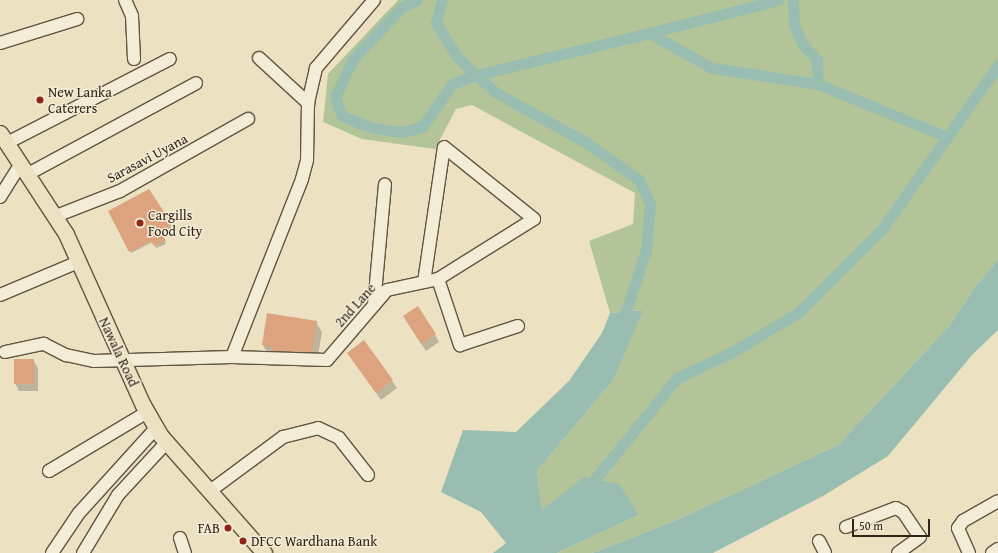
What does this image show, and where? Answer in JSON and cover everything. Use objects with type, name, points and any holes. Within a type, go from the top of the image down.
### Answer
[{"type":"main road","name":"Nawala Road","points":[[3,138],[56,216],[147,412],[156,428],[166,443],[264,553]]},
{"type":"street","points":[[125,0],[132,16],[134,59]]},
{"type":"street","points":[[232,357],[302,179],[307,160],[308,104],[316,68],[374,0]]},
{"type":"street","points":[[0,43],[77,19]]},
{"type":"street","points":[[259,58],[308,104]]},
{"type":"street","points":[[3,138],[170,59]]},
{"type":"street","points":[[0,197],[24,169],[196,83]]},
{"type":"street","name":"Sarasavi Uyana","points":[[56,216],[120,191],[248,119]]},
{"type":"street","name":"2nd Lane","points":[[5,352],[44,344],[66,355],[94,361],[122,358],[232,357],[327,360],[387,290],[438,279],[534,219],[444,147],[424,282]]},
{"type":"street","points":[[374,305],[385,185]]},
{"type":"street","points":[[0,296],[78,262]]},
{"type":"street","points":[[438,279],[460,345],[518,326]]},
{"type":"street","points":[[49,471],[147,412]]},
{"type":"street","points":[[52,553],[79,512],[156,428]]},
{"type":"street","points":[[210,492],[284,437],[318,428],[339,438],[368,475]]},
{"type":"street","points":[[83,553],[118,495],[166,443]]},
{"type":"street","points":[[969,553],[958,528],[963,521],[998,501]]},
{"type":"street","points":[[846,528],[896,508],[903,512],[920,537],[898,553]]},
{"type":"street","points":[[180,538],[186,553]]},
{"type":"street","points":[[819,541],[825,553]]},
{"type":"street","points":[[992,553],[998,549]]},
{"type":"green space","points":[[398,0],[998,0],[998,259],[976,286],[950,325],[838,445],[679,519],[592,553],[557,553],[639,515],[542,511],[537,471],[614,379],[642,310],[610,313],[589,241],[633,224],[635,193],[472,105],[456,109],[435,149],[362,139],[323,122],[328,74]]},
{"type":"water","points":[[998,259],[998,330],[972,355],[888,456],[823,496],[713,553],[592,553],[679,519],[838,445],[950,325],[976,286]]},
{"type":"water","points":[[643,310],[614,379],[537,471],[542,510],[584,477],[619,484],[639,515],[557,553],[493,553],[506,543],[481,512],[441,492],[463,430],[516,432],[569,381],[602,333],[610,313]]},
{"type":"building","points":[[149,189],[172,224],[161,232],[166,241],[154,246],[151,241],[129,252],[108,211]]},
{"type":"building","points":[[418,306],[436,334],[421,344],[403,316]]},
{"type":"building","points":[[267,313],[317,321],[312,352],[272,351],[273,347],[262,345]]},
{"type":"building","points":[[364,340],[393,380],[376,393],[347,353]]},
{"type":"building","points":[[14,359],[34,359],[34,384],[14,384]]},
{"type":"waterway","points":[[417,0],[402,7],[353,59],[335,97],[342,116],[373,128],[402,132],[422,127],[452,84],[476,75],[649,33],[712,68],[818,84],[947,137]]},
{"type":"waterway","points":[[442,0],[436,23],[457,57],[495,92],[587,143],[639,180],[650,204],[646,250],[621,326]]},
{"type":"waterway","points":[[649,33],[778,0]]},
{"type":"waterway","points":[[793,0],[794,25],[803,45],[817,60],[818,84]]},
{"type":"waterway","points":[[586,490],[677,378],[732,352],[799,312],[882,229],[998,65]]},
{"type":"place","name":"New Lanka Caterers","points":[[40,100]]},
{"type":"place","name":"Cargills Food City","points":[[140,223]]},
{"type":"place","name":"FAB","points":[[228,528]]},
{"type":"place","name":"DFCC Wardhana Bank","points":[[243,541]]}]
